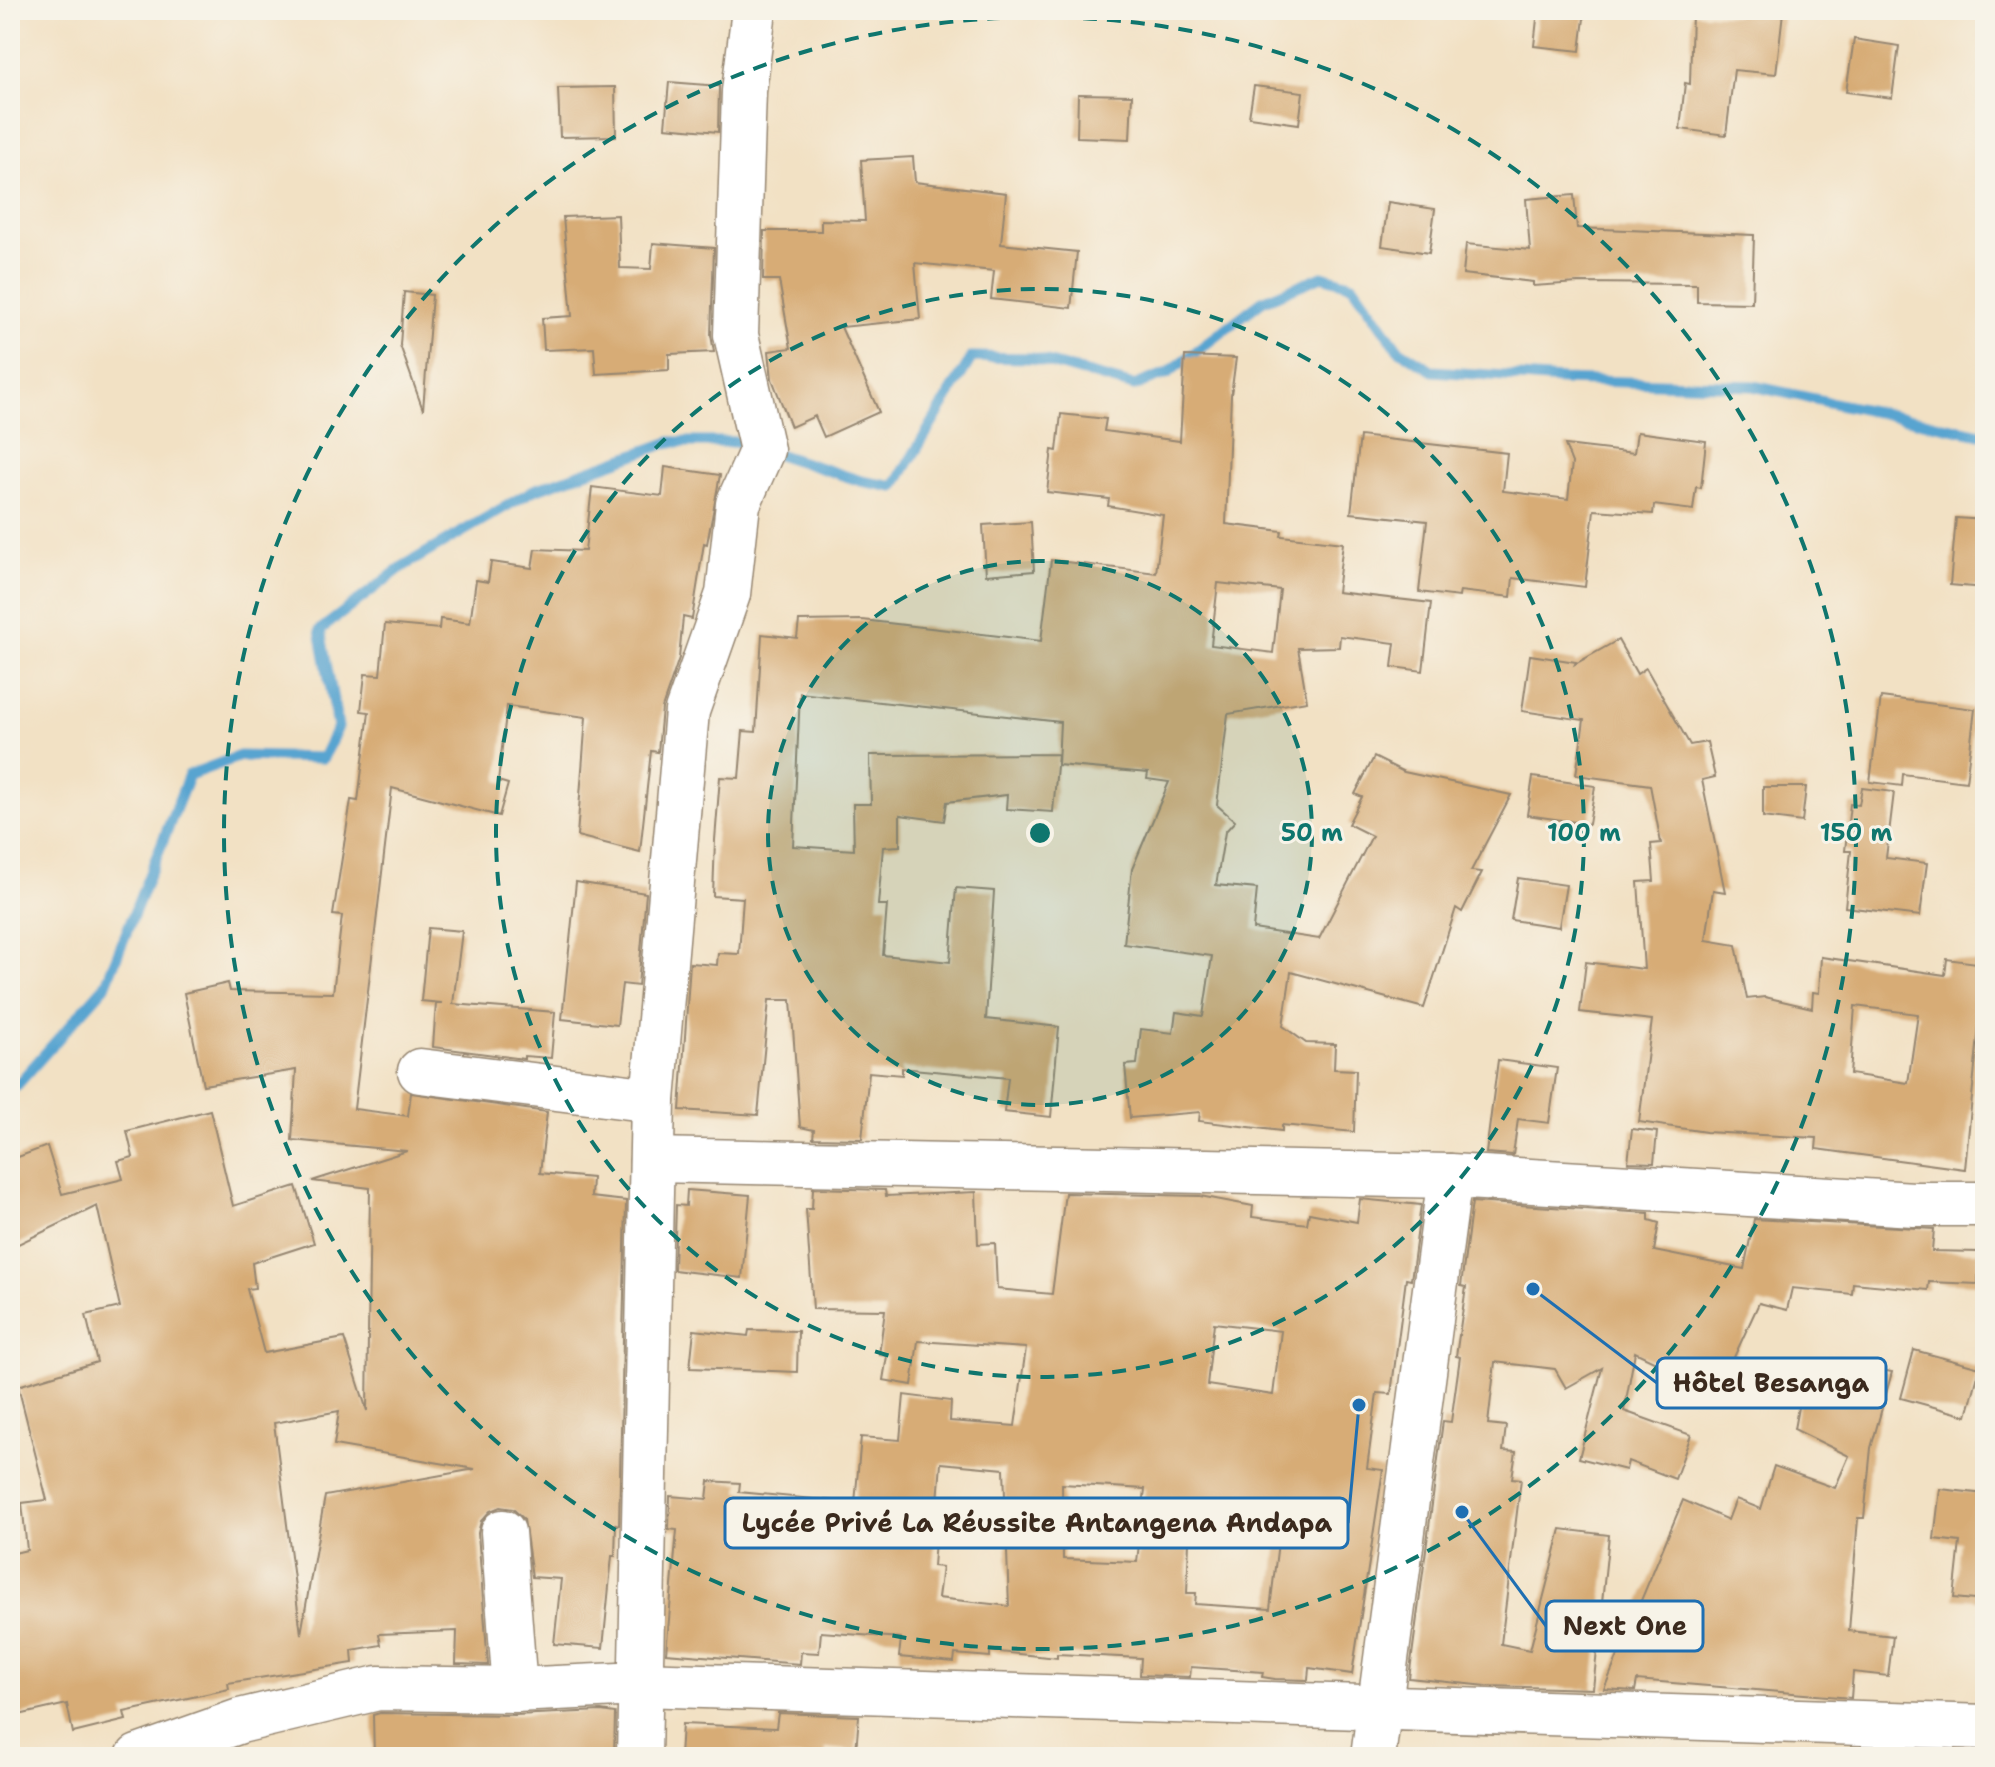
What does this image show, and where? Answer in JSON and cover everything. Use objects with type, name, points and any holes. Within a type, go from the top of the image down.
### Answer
[{"type":"street","points":[[639,1757],[653,1100],[687,711],[728,594],[738,504],[762,450],[736,335],[744,91],[754,10]]},
{"type":"street","points":[[420,1071],[653,1100]]},
{"type":"street","points":[[652,1160],[1450,1176],[1914,1204],[1985,1204]]},
{"type":"street","points":[[1373,1757],[1450,1176]]},
{"type":"street","points":[[503,1532],[515,1690]]},
{"type":"street","points":[[138,1757],[240,1721],[378,1688],[515,1690],[640,1684],[1381,1705],[1985,1727]]},
{"type":"building","points":[[1538,10],[1585,10],[1580,51],[1534,46]]},
{"type":"building","points":[[1738,10],[1783,12],[1776,74],[1734,70],[1726,135],[1680,129],[1685,83],[1690,84],[1692,13],[1737,16]]},
{"type":"building","points":[[1854,39],[1899,46],[1892,98],[1846,92]]},
{"type":"building","points":[[669,82],[719,86],[718,132],[665,127]]},
{"type":"building","points":[[1254,86],[1303,92],[1299,124],[1249,117]]},
{"type":"building","points":[[615,87],[616,136],[560,137],[558,88]]},
{"type":"building","points":[[1078,94],[1132,95],[1130,139],[1077,137]]},
{"type":"building","points":[[913,157],[915,182],[1006,193],[1001,244],[1077,252],[1071,308],[991,299],[994,271],[915,263],[920,319],[841,327],[879,412],[824,437],[815,416],[791,427],[772,379],[769,351],[791,348],[779,280],[763,280],[764,231],[821,231],[821,220],[865,221],[861,160]]},
{"type":"building","points":[[1574,195],[1577,228],[1754,235],[1752,303],[1697,302],[1697,284],[1578,283],[1533,286],[1533,282],[1463,274],[1466,244],[1530,250],[1526,199]]},
{"type":"building","points":[[1388,202],[1435,209],[1429,253],[1382,246]]},
{"type":"building","points":[[618,215],[620,268],[651,269],[653,243],[714,248],[711,335],[714,352],[669,354],[669,370],[596,374],[594,348],[544,350],[542,318],[572,316],[563,217]]},
{"type":"building","points":[[404,292],[432,295],[423,410],[400,345]]},
{"type":"building","points":[[1185,356],[1236,358],[1231,395],[1226,524],[1282,531],[1281,536],[1343,543],[1337,592],[1431,603],[1423,671],[1392,667],[1395,643],[1340,636],[1339,647],[1298,648],[1307,701],[1228,714],[1217,805],[1235,821],[1225,832],[1216,885],[1257,889],[1253,929],[1319,939],[1372,836],[1348,824],[1362,797],[1355,794],[1374,757],[1404,772],[1511,795],[1471,871],[1482,872],[1462,912],[1456,908],[1424,1008],[1291,972],[1283,1026],[1306,1043],[1335,1044],[1334,1069],[1356,1070],[1354,1132],[1282,1125],[1282,1131],[1199,1121],[1200,1112],[1130,1118],[1125,1065],[1137,1064],[1141,1029],[1173,1033],[1176,1012],[1203,1016],[1212,956],[1124,944],[1132,869],[1169,782],[1147,779],[1148,773],[1058,765],[1060,722],[800,693],[793,846],[854,850],[853,804],[871,804],[870,755],[1058,754],[1053,812],[1006,809],[1007,795],[947,802],[944,821],[900,815],[900,846],[883,847],[878,905],[887,905],[883,955],[950,962],[956,888],[994,891],[986,1019],[1059,1027],[1051,1117],[1004,1112],[1008,1078],[902,1068],[902,1075],[869,1072],[862,1139],[813,1138],[814,1130],[800,1127],[791,1000],[769,1000],[758,1115],[680,1110],[690,963],[717,965],[718,953],[739,954],[743,898],[713,896],[715,840],[720,777],[739,778],[743,731],[756,732],[762,634],[797,638],[799,621],[862,620],[1041,641],[1051,560],[1156,573],[1163,515],[1108,506],[1109,499],[1047,492],[1052,450],[1057,451],[1061,414],[1106,419],[1104,431],[1180,441]],"holes":[[[1218,583],[1280,590],[1273,653],[1211,645]]]},
{"type":"building","points":[[1637,432],[1706,441],[1701,488],[1696,487],[1693,510],[1654,505],[1653,514],[1594,510],[1585,587],[1513,578],[1511,597],[1460,591],[1459,597],[1419,592],[1427,521],[1351,513],[1360,436],[1507,453],[1503,491],[1568,499],[1572,463],[1565,445],[1634,453]]},
{"type":"building","points":[[665,467],[720,475],[707,544],[704,543],[692,619],[683,617],[679,658],[662,708],[658,752],[651,751],[640,852],[577,836],[586,717],[507,706],[498,781],[508,784],[499,816],[392,788],[354,1109],[408,1116],[411,1093],[547,1112],[540,1173],[592,1178],[591,1197],[626,1201],[619,1525],[616,1524],[603,1648],[554,1644],[561,1579],[532,1577],[524,1519],[513,1509],[500,1507],[490,1511],[481,1521],[478,1533],[488,1665],[456,1664],[457,1631],[379,1634],[381,1645],[352,1650],[353,1663],[228,1683],[229,1689],[124,1712],[126,1720],[73,1733],[67,1704],[10,1717],[10,1554],[27,1550],[22,1503],[47,1500],[18,1386],[97,1362],[86,1315],[120,1307],[97,1206],[10,1248],[10,1160],[47,1146],[62,1194],[123,1179],[118,1161],[133,1157],[127,1131],[210,1110],[233,1206],[296,1186],[314,1243],[252,1263],[255,1288],[247,1289],[264,1353],[344,1338],[367,1411],[370,1188],[312,1181],[407,1151],[292,1140],[296,1070],[203,1085],[184,993],[228,983],[230,991],[333,993],[342,916],[333,915],[351,800],[358,801],[369,712],[361,711],[365,674],[380,675],[385,624],[439,629],[440,619],[470,623],[476,580],[488,582],[491,562],[532,568],[535,549],[585,551],[592,487],[662,496]],"holes":[[[339,1411],[334,1445],[475,1469],[325,1496],[301,1634],[274,1423]]]},
{"type":"building","points":[[1956,518],[1985,520],[1985,588],[1950,585]]},
{"type":"building","points":[[1031,522],[1034,571],[986,575],[983,525]]},
{"type":"building","points":[[1618,640],[1637,674],[1646,668],[1690,745],[1707,742],[1715,777],[1702,780],[1725,892],[1713,890],[1706,940],[1736,945],[1747,999],[1765,997],[1812,1008],[1813,992],[1819,993],[1821,957],[1945,975],[1947,959],[1985,964],[1965,1169],[1816,1149],[1817,1138],[1706,1132],[1639,1122],[1652,1020],[1580,1012],[1586,962],[1644,969],[1638,882],[1654,881],[1651,844],[1661,843],[1650,785],[1576,775],[1584,720],[1522,711],[1530,655],[1575,664]],"holes":[[[1855,1006],[1918,1014],[1908,1083],[1850,1074]]]},
{"type":"building","points":[[1881,697],[1975,709],[1966,782],[1903,774],[1902,786],[1870,782]]},
{"type":"building","points":[[1533,777],[1595,786],[1589,824],[1527,815]]},
{"type":"building","points":[[1763,787],[1806,787],[1802,822],[1763,817]]},
{"type":"building","points":[[1862,788],[1894,792],[1886,858],[1927,863],[1920,916],[1845,907],[1851,851],[1845,851],[1850,804],[1859,805]]},
{"type":"building","points":[[1518,878],[1566,885],[1559,927],[1511,920]]},
{"type":"building","points":[[576,882],[646,893],[638,986],[622,984],[617,1025],[562,1019]]},
{"type":"building","points":[[428,928],[462,931],[453,1004],[555,1012],[551,1058],[524,1056],[524,1059],[433,1047],[436,1003],[442,1003],[421,1001]]},
{"type":"building","points":[[1498,1060],[1557,1068],[1549,1123],[1518,1119],[1513,1155],[1486,1153]]},
{"type":"building","points":[[1632,1129],[1657,1132],[1654,1163],[1628,1162]]},
{"type":"building","points":[[813,1188],[885,1190],[886,1196],[976,1192],[978,1244],[995,1243],[997,1289],[1052,1294],[1065,1193],[1200,1196],[1253,1206],[1252,1217],[1307,1224],[1309,1213],[1357,1222],[1360,1199],[1421,1205],[1411,1280],[1406,1279],[1391,1394],[1377,1393],[1367,1468],[1383,1470],[1352,1674],[1309,1668],[1308,1680],[1275,1679],[1262,1677],[1263,1672],[1191,1667],[1190,1677],[1140,1675],[1141,1658],[1057,1654],[1057,1658],[990,1651],[990,1657],[955,1654],[954,1662],[899,1657],[901,1638],[821,1632],[819,1653],[801,1652],[800,1664],[666,1653],[677,1530],[669,1529],[670,1496],[707,1499],[709,1481],[740,1483],[739,1492],[855,1503],[861,1437],[900,1440],[904,1395],[951,1401],[950,1421],[1015,1426],[1026,1348],[918,1341],[912,1385],[883,1380],[887,1356],[879,1355],[885,1310],[813,1309],[806,1209],[812,1209]],"holes":[[[1214,1323],[1281,1331],[1273,1395],[1207,1385]],[[941,1463],[1004,1469],[1009,1606],[938,1598],[942,1567],[933,1566]],[[1062,1484],[1145,1489],[1137,1562],[1063,1559]],[[1190,1515],[1268,1523],[1265,1540],[1278,1542],[1270,1609],[1195,1604],[1196,1593],[1187,1593]]]},
{"type":"building","points":[[687,1190],[750,1195],[742,1278],[674,1270],[676,1205],[686,1206]]},
{"type":"building","points":[[1472,1202],[1649,1213],[1649,1220],[1659,1223],[1654,1251],[1744,1269],[1754,1219],[1934,1229],[1932,1251],[1979,1252],[1978,1284],[1929,1282],[1928,1290],[1853,1283],[1852,1294],[1792,1288],[1787,1310],[1759,1303],[1718,1392],[1635,1352],[1624,1411],[1691,1435],[1675,1479],[1628,1461],[1626,1470],[1579,1458],[1602,1368],[1566,1388],[1555,1369],[1495,1362],[1488,1424],[1506,1426],[1503,1451],[1516,1452],[1512,1478],[1521,1479],[1501,1644],[1530,1650],[1561,1529],[1609,1535],[1593,1689],[1487,1686],[1409,1678],[1443,1421],[1451,1422],[1460,1357],[1456,1356],[1466,1287],[1461,1286]]},
{"type":"building","points":[[694,1330],[748,1336],[749,1330],[798,1331],[797,1372],[690,1368]]},
{"type":"building","points":[[1914,1350],[1980,1368],[1967,1416],[1901,1398]]},
{"type":"building","points":[[1806,1364],[1852,1373],[1853,1365],[1892,1372],[1871,1448],[1864,1518],[1858,1518],[1849,1631],[1893,1636],[1888,1676],[1853,1672],[1851,1698],[1637,1680],[1635,1691],[1604,1689],[1683,1500],[1728,1520],[1736,1499],[1761,1509],[1774,1466],[1835,1488],[1849,1456],[1794,1429]]},
{"type":"building","points":[[1940,1489],[1985,1494],[1985,1601],[1954,1598],[1960,1542],[1934,1539]]},
{"type":"building","points":[[380,1713],[515,1715],[615,1713],[614,1757],[374,1757],[373,1715]]},
{"type":"building","points":[[778,1713],[859,1716],[856,1751],[826,1748],[825,1757],[680,1757],[682,1724],[776,1728]]},
{"type":"waterway","points":[[771,452],[861,481],[894,487],[972,357],[1032,358],[1134,386],[1168,373],[1262,301],[1322,276],[1353,285],[1398,349],[1433,371],[1562,380],[1753,386],[1985,435]]},
{"type":"waterway","points":[[10,1088],[17,1085],[105,986],[189,775],[240,756],[323,758],[338,727],[320,630],[402,567],[534,490],[670,442],[738,442],[751,446]]},
{"type":"place","name":"Hôtel Besanga","points":[[1533,1289]]},
{"type":"place","name":"Lycée Privé La Réussite Antangena Andapa","points":[[1359,1405]]},
{"type":"place","name":"Next One","points":[[1462,1512]]}]
